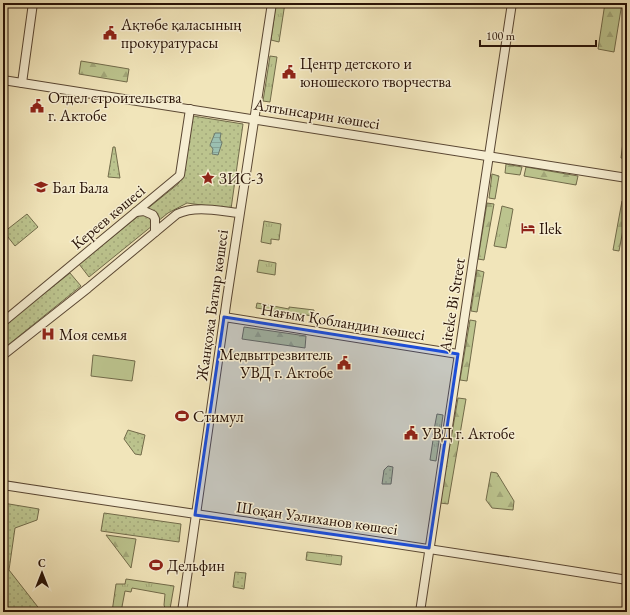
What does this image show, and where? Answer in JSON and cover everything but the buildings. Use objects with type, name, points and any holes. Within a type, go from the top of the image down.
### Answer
[{"type":"street","points":[[22,83],[33,3]]},
{"type":"street","name":"Жанқожа Батыр көшесі","points":[[182,612],[239,213],[272,3]]},
{"type":"street","name":"Aiteke Bi Street","points":[[420,612],[512,3]]},
{"type":"street","name":"Алтынсарин көшесі","points":[[3,80],[255,118],[627,178]]},
{"type":"street","name":"Кереев көшесі","points":[[3,322],[180,175],[190,109]]},
{"type":"street","points":[[3,355],[177,214],[185,210],[202,209],[239,213]]},
{"type":"street","points":[[136,212],[148,212],[153,215],[156,219],[156,232]]},
{"type":"street","name":"Нағым Қобландин көшесі","points":[[224,317],[458,354]]},
{"type":"street","name":"Шоқан Уәлиханов көшесі","points":[[3,485],[195,515],[429,548],[627,580]]},
{"type":"highlighted area","points":[[224,317],[458,354],[429,548],[195,515]]},
{"type":"green space","points":[[276,3],[285,3],[279,42],[271,40]]},
{"type":"green space","points":[[605,3],[622,3],[614,52],[598,49]]},
{"type":"green space","points":[[270,56],[277,57],[270,102],[263,101]]},
{"type":"green space","points":[[81,61],[129,69],[127,82],[79,74]]},
{"type":"green space","points":[[193,116],[243,124],[231,209],[187,203],[168,213],[89,277],[79,264],[178,184],[184,174]]},
{"type":"green space","points":[[627,119],[627,159],[621,158]]},
{"type":"green space","points":[[113,147],[115,147],[120,178],[108,177]]},
{"type":"green space","points":[[506,164],[522,167],[520,175],[505,173]]},
{"type":"green space","points":[[526,167],[578,176],[576,185],[524,176]]},
{"type":"green space","points":[[492,174],[499,176],[495,199],[489,198]]},
{"type":"green space","points":[[622,201],[627,202],[627,208],[619,251],[613,250]]},
{"type":"green space","points":[[487,203],[494,204],[484,260],[478,259]]},
{"type":"green space","points":[[502,206],[513,209],[506,248],[494,246]]},
{"type":"green space","points":[[27,214],[38,227],[15,246],[4,232]]},
{"type":"green space","points":[[264,221],[281,224],[279,240],[271,239],[271,244],[261,242]]},
{"type":"green space","points":[[259,260],[276,263],[275,275],[257,272]]},
{"type":"green space","points":[[477,270],[484,272],[477,312],[471,311]]},
{"type":"green space","points":[[70,273],[81,286],[3,349],[3,326]]},
{"type":"green space","points":[[257,303],[289,309],[289,307],[314,310],[313,316],[256,308]]},
{"type":"green space","points":[[470,320],[476,321],[467,381],[460,380]]},
{"type":"green space","points":[[244,327],[306,336],[305,348],[242,339]]},
{"type":"green space","points":[[93,355],[135,361],[132,381],[91,376]]},
{"type":"green space","points":[[458,398],[466,399],[448,504],[440,503]]},
{"type":"green space","points":[[437,414],[443,415],[440,436],[433,435]]},
{"type":"green space","points":[[128,430],[145,435],[141,455],[135,454],[124,439]]},
{"type":"green space","points":[[433,440],[439,441],[436,461],[430,460]]},
{"type":"green space","points":[[388,466],[393,467],[391,484],[382,484],[384,470]]},
{"type":"green space","points":[[491,472],[497,473],[514,501],[513,510],[492,508],[486,500]]},
{"type":"green space","points":[[3,503],[39,509],[37,520],[15,528],[9,570],[41,611],[45,612],[3,612]]},
{"type":"green space","points":[[104,513],[181,524],[179,542],[101,531]]},
{"type":"green space","points":[[106,535],[136,539],[131,568]]},
{"type":"green space","points":[[307,552],[342,556],[341,565],[306,560]]},
{"type":"green space","points":[[235,572],[246,573],[244,589],[233,587]]},
{"type":"green space","points":[[126,579],[174,586],[170,609],[165,608],[164,605],[165,594],[132,588],[131,592],[125,591],[121,612],[112,612],[116,584],[125,584]]},
{"type":"shaded area","points":[[215,133],[221,133],[220,139],[222,143],[218,155],[212,154],[213,149],[210,145]]},
{"type":"place","name":"Ақтөбе қаласының прокуратурасы","points":[[110,33]]},
{"type":"place","name":"Центр детского и юношеского творчества","points":[[289,72]]},
{"type":"place","name":"Отдел строительства г. Актобе","points":[[37,106]]},
{"type":"place","name":"ЗИС-3","points":[[208,178]]},
{"type":"place","name":"Бал Бала","points":[[41,187]]},
{"type":"place","name":"Ilek","points":[[528,228]]},
{"type":"place","name":"Моя семья","points":[[48,334]]},
{"type":"place","name":"Медвытрезвитель УВД г. Актобе","points":[[344,363]]},
{"type":"place","name":"Стимул","points":[[182,416]]},
{"type":"place","name":"УВД г. Актобе","points":[[411,433]]},
{"type":"place","name":"Дельфин","points":[[156,565]]}]
